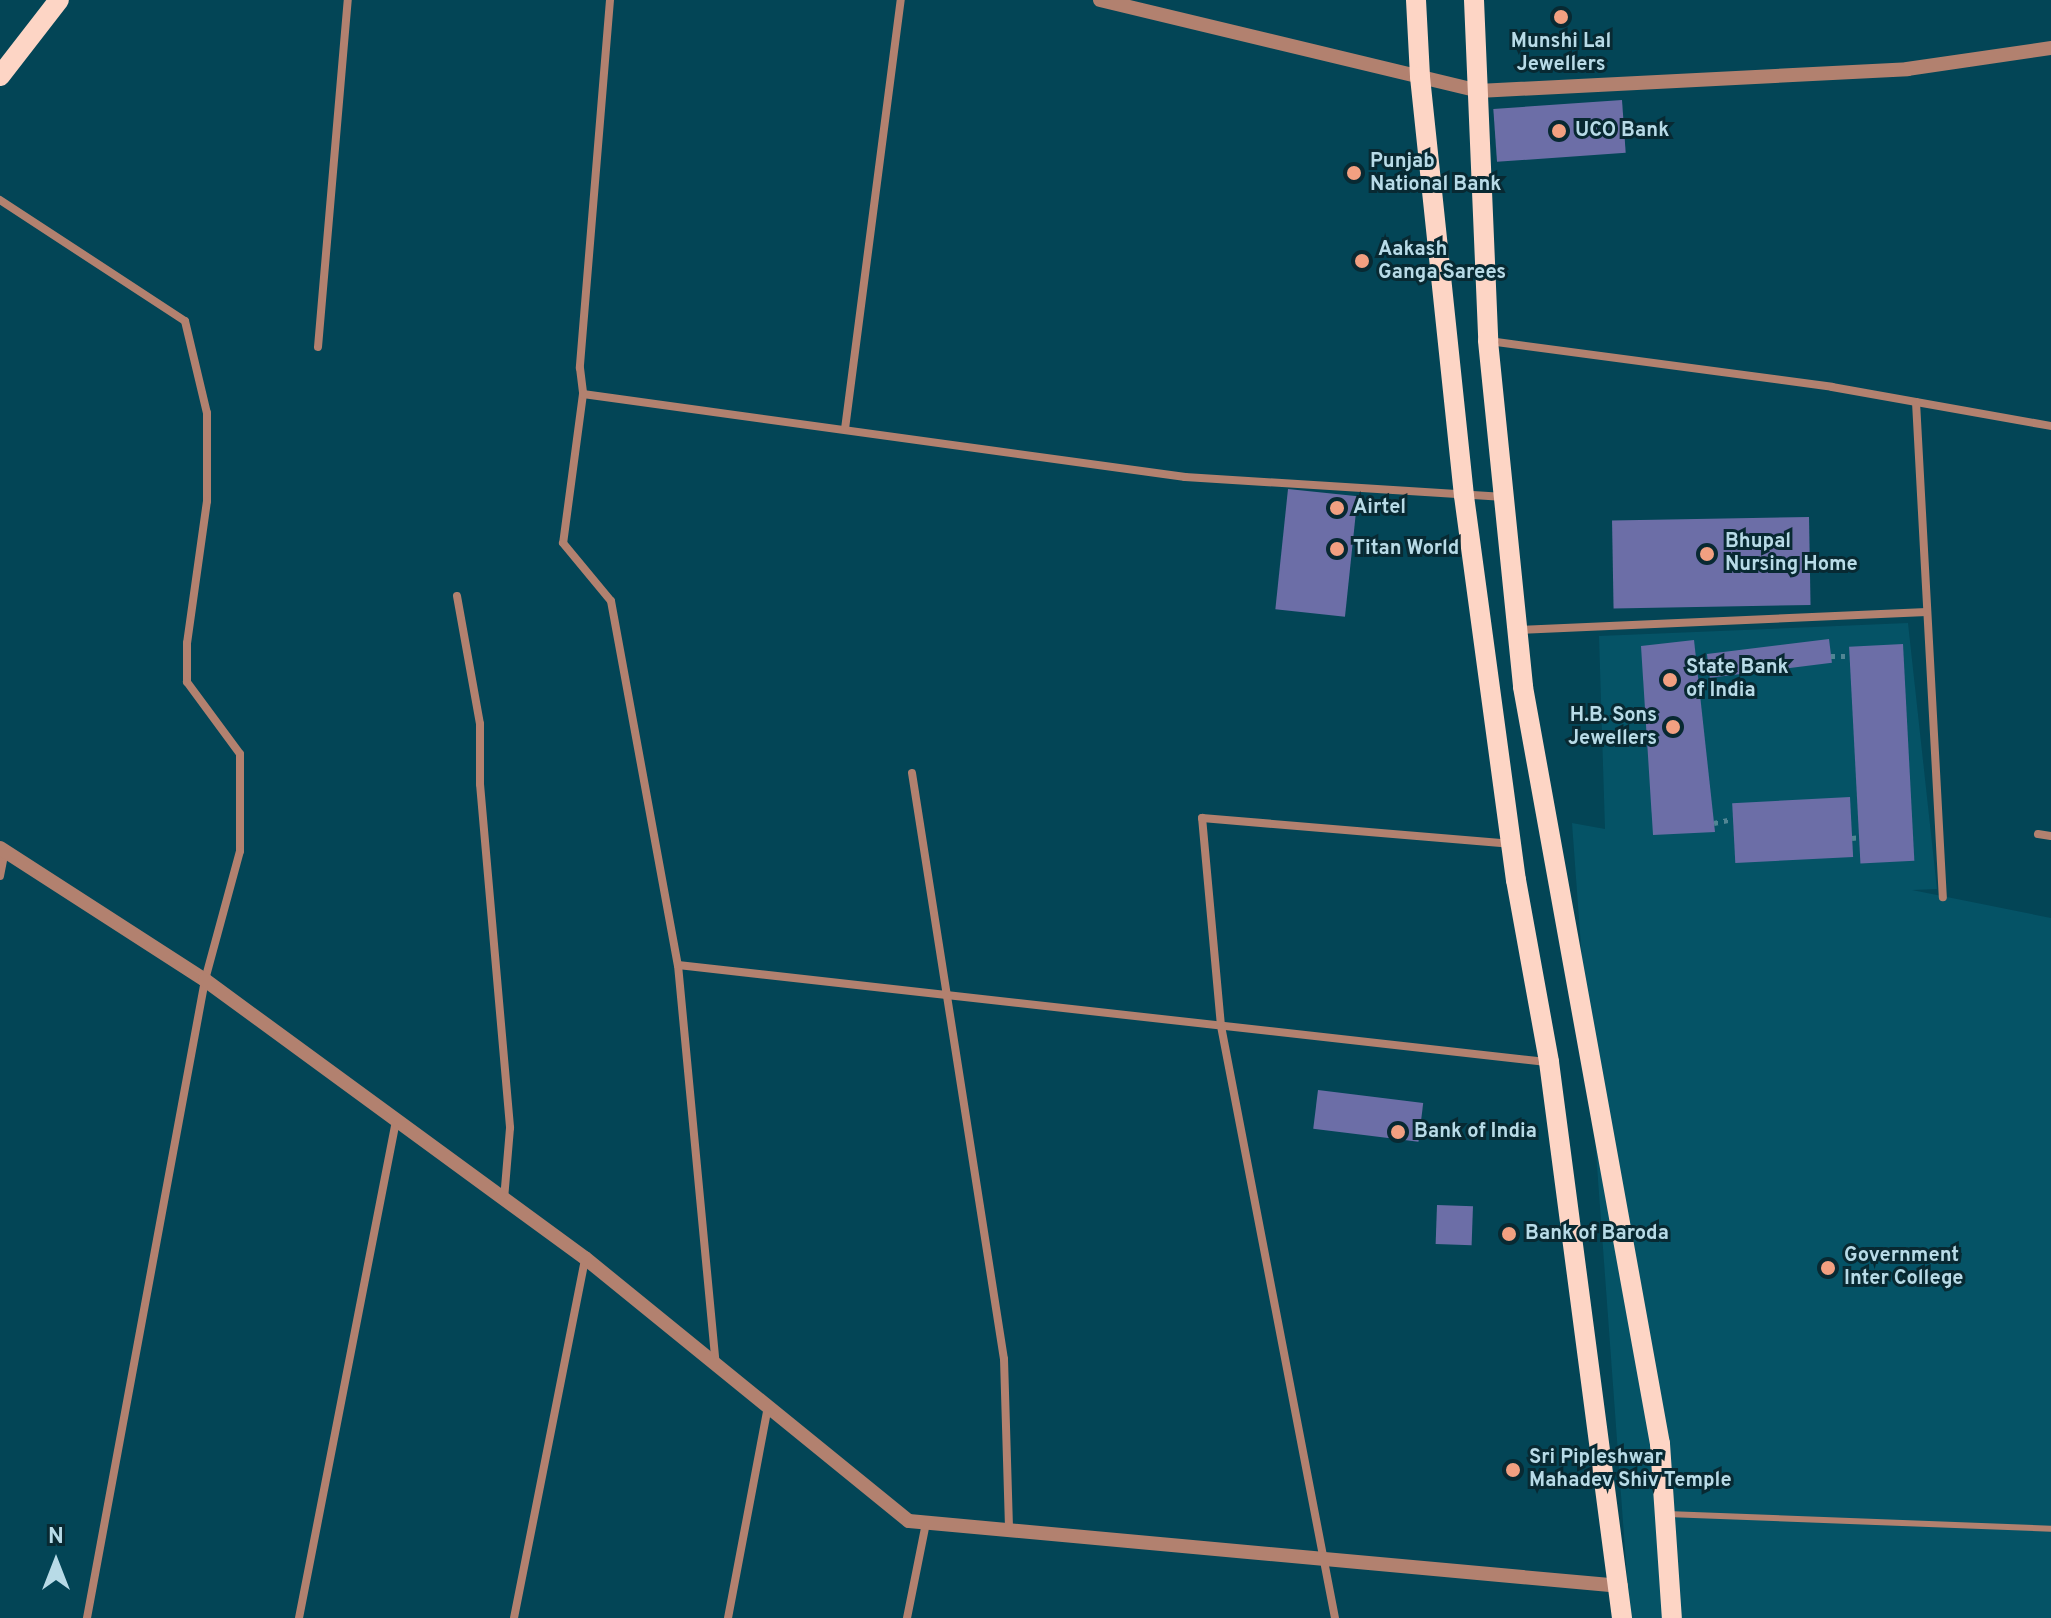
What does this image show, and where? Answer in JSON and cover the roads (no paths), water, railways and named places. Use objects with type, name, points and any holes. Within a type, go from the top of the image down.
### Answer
[{"type":"main road","points":[[0,76],[59,0]]},
{"type":"main road","points":[[1416,0],[1420,77],[1464,496],[1510,844],[1549,1062],[1621,1586],[1622,1618]]},
{"type":"main road","points":[[1474,0],[1488,341],[1517,630],[1587,1063],[1660,1444],[1672,1618]]},
{"type":"street","points":[[318,347],[348,0]]},
{"type":"street","points":[[610,0],[580,368],[583,394],[563,543],[611,601],[678,965],[717,1365]]},
{"type":"street","points":[[845,429],[901,0]]},
{"type":"street","points":[[1100,0],[1478,91],[1907,69],[2051,48]]},
{"type":"street","points":[[0,200],[185,321],[207,413],[207,501],[187,643],[187,682],[240,754],[243,804],[240,851],[205,980],[87,1618]]},
{"type":"street","points":[[1488,341],[1916,402],[2051,426]]},
{"type":"street","points":[[583,394],[1185,477],[1506,497]]},
{"type":"street","points":[[1916,402],[1943,897]]},
{"type":"street","points":[[457,596],[480,724],[480,784],[510,1128],[504,1203]]},
{"type":"street","points":[[1517,630],[1927,612]]},
{"type":"street","points":[[912,773],[1004,1359],[1009,1530]]},
{"type":"street","points":[[1335,1618],[1320,1556],[1221,1026],[1202,818],[1510,844]]},
{"type":"street","points":[[2038,834],[2051,836]]},
{"type":"street","points":[[0,876],[2,849],[205,980],[504,1203],[585,1258],[909,1521],[1320,1556],[1621,1586]]},
{"type":"street","points":[[678,965],[1549,1062]]},
{"type":"street","points":[[299,1618],[396,1121]]},
{"type":"street","points":[[514,1618],[585,1258]]},
{"type":"street","points":[[728,1618],[768,1407]]},
{"type":"street","points":[[907,1618],[926,1523]]},
{"type":"lane","points":[[1666,1514],[2051,1529]]},
{"type":"place","name":"Munshi Lal Jewellers","points":[[1561,17]]},
{"type":"place","name":"UCO Bank","points":[[1559,131]]},
{"type":"place","name":"Punjab National Bank","points":[[1354,173]]},
{"type":"place","name":"Aakash Ganga Sarees","points":[[1362,261]]},
{"type":"place","name":"Airtel","points":[[1337,508]]},
{"type":"place","name":"Titan World","points":[[1337,549]]},
{"type":"place","name":"Bhupal Nursing Home","points":[[1707,554]]},
{"type":"place","name":"State Bank of India","points":[[1670,680]]},
{"type":"place","name":"H.B. Sons Jewellers","points":[[1673,727]]},
{"type":"place","name":"Bank of India","points":[[1398,1132]]},
{"type":"place","name":"Bank of Baroda","points":[[1509,1234]]},
{"type":"place","name":"Government Inter College","points":[[1828,1268]]},
{"type":"place","name":"Sri Pipleshwar Mahadev Shiv Temple","points":[[1513,1470]]}]
